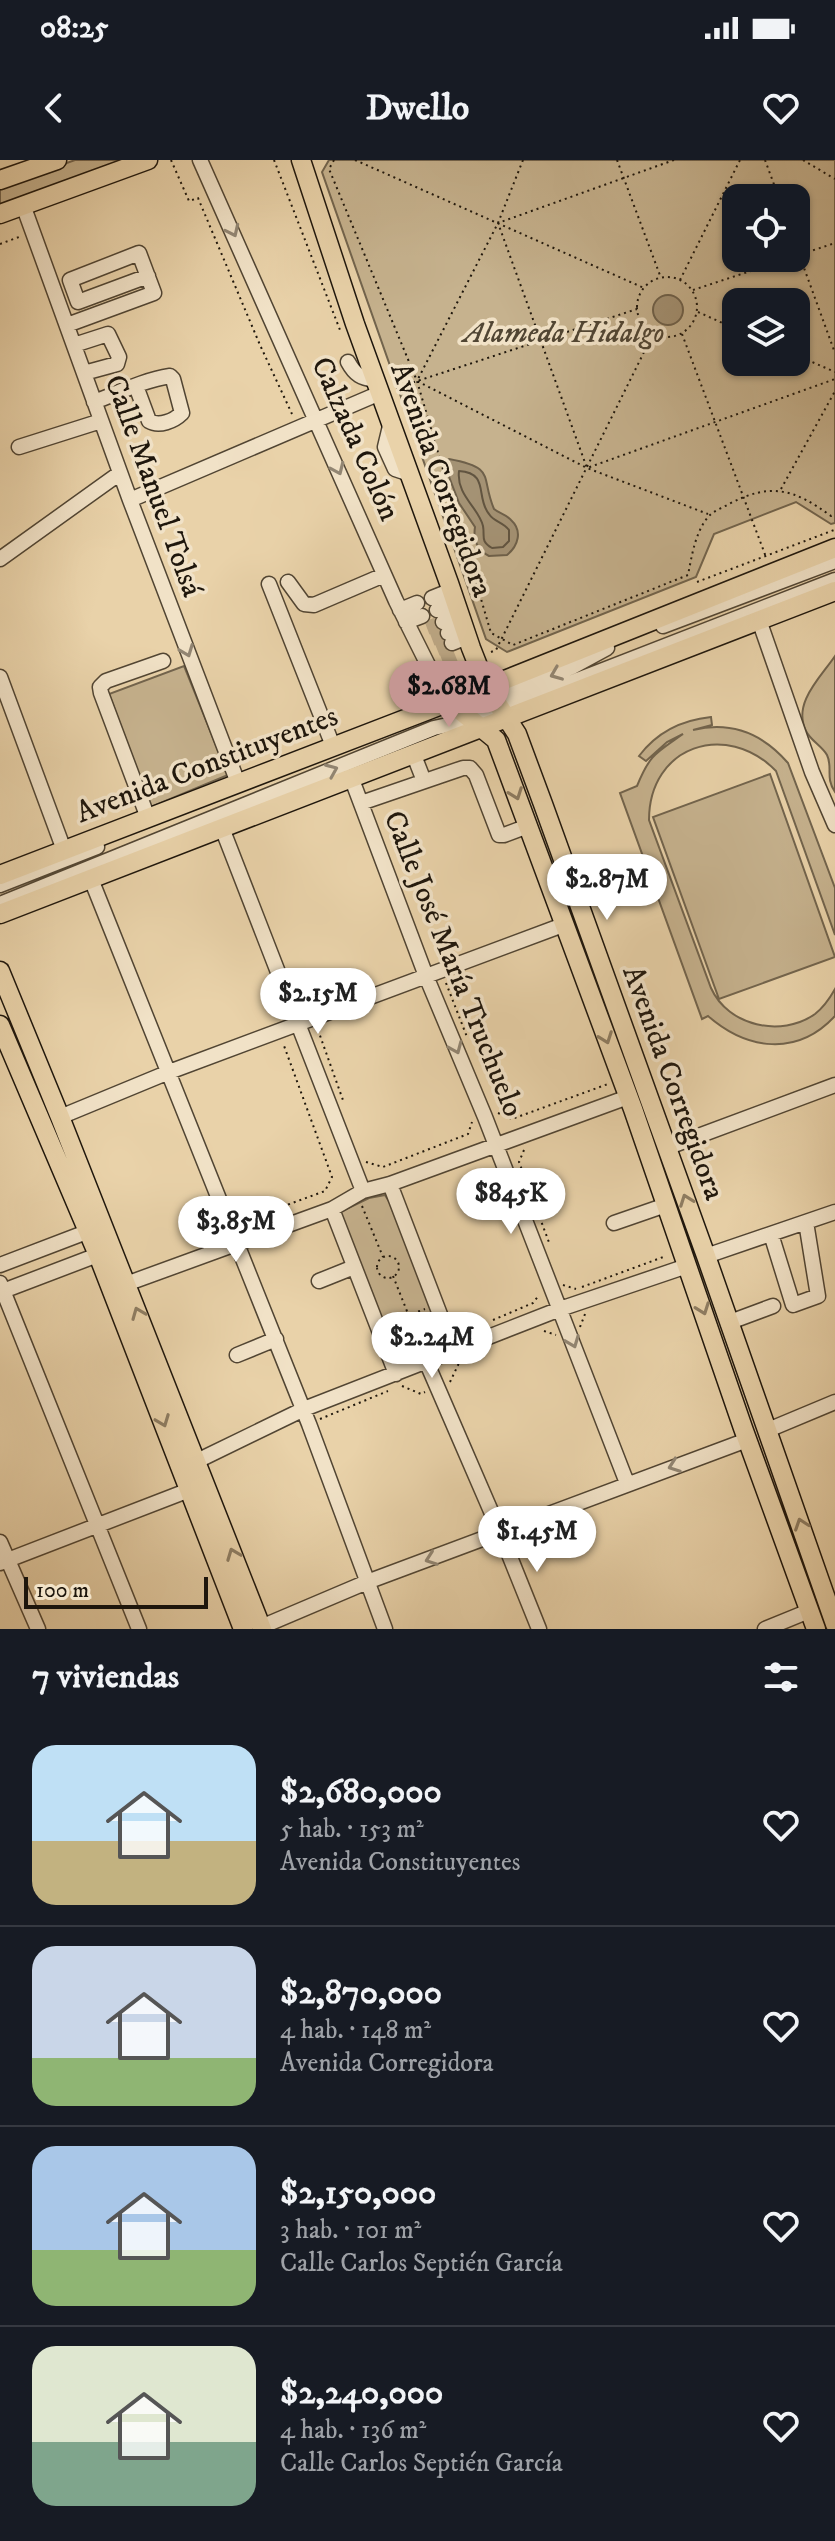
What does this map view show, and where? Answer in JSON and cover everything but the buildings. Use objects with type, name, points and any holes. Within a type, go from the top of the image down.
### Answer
[{"type":"main road","points":[[0,180],[57,160]]},
{"type":"main road","points":[[0,214],[148,160]]},
{"type":"main road","name":"Avenida Corregidora","points":[[301,160],[355,324],[410,474],[453,623],[517,734],[730,1322],[835,1624]]},
{"type":"main road","name":"Avenida Constituyentes","points":[[0,914],[413,753],[465,714],[497,702],[834,539]]},
{"type":"main road","name":"Avenida Constituyentes","points":[[0,875],[333,746],[465,714],[759,620],[835,591]]},
{"type":"main road","name":"Avenida Corregidora","points":[[465,714],[496,740],[624,1088],[812,1620]]},
{"type":"main road","points":[[0,971],[60,1117],[94,1229]]},
{"type":"main road","points":[[0,1025],[105,1252],[256,1628]]},
{"type":"main road","points":[[105,1252],[126,1284],[194,1477]]},
{"type":"street","name":"Calzada Colón","points":[[200,160],[384,575],[422,636],[435,679],[465,714]]},
{"type":"street","name":"Calle Manuel Tolsá","points":[[23,205],[130,500],[238,783]]},
{"type":"street","points":[[67,325],[154,293],[148,276],[139,253],[70,280],[78,302],[148,276]]},
{"type":"street","points":[[74,345],[108,334],[119,357],[117,364],[84,373]]},
{"type":"street","points":[[348,362],[354,373],[377,386]]},
{"type":"street","points":[[94,402],[136,386]]},
{"type":"street","points":[[130,500],[316,419],[377,386]]},
{"type":"street","points":[[19,447],[101,421]]},
{"type":"street","points":[[0,559],[120,473]]},
{"type":"street","points":[[497,702],[521,688],[572,667],[597,651],[835,561]]},
{"type":"street","points":[[288,582],[304,604],[314,605],[384,575]]},
{"type":"street","points":[[497,702],[835,580]]},
{"type":"street","points":[[269,584],[333,746]]},
{"type":"street","points":[[759,620],[812,772],[835,825]]},
{"type":"street","points":[[148,818],[100,687],[106,681],[163,661]]},
{"type":"street","points":[[0,677],[64,850]]},
{"type":"street","points":[[0,885],[429,716],[465,714]]},
{"type":"street","points":[[0,904],[465,714]]},
{"type":"street","points":[[413,753],[424,781]]},
{"type":"street","points":[[361,803],[470,768],[476,775],[499,835],[528,826]]},
{"type":"street","name":"Calle José María Truchuelo","points":[[351,777],[426,976],[496,1145],[627,1483]]},
{"type":"street","points":[[222,828],[360,1192]]},
{"type":"street","points":[[91,879],[304,1409],[385,1629]]},
{"type":"street","points":[[60,1117],[297,1023],[563,925]]},
{"type":"street","points":[[14,1057],[32,1049]]},
{"type":"street","points":[[666,1148],[835,1085]]},
{"type":"street","points":[[126,1284],[332,1209],[360,1192],[496,1145],[624,1088]]},
{"type":"street","points":[[390,1184],[454,1351]]},
{"type":"street","points":[[614,1223],[666,1205]]},
{"type":"street","points":[[332,1209],[396,1374]]},
{"type":"street","points":[[706,1256],[835,1212]]},
{"type":"street","points":[[771,1234],[793,1305],[818,1296],[806,1222]]},
{"type":"street","points":[[0,1265],[94,1229]]},
{"type":"street","points":[[105,1252],[2,1287],[139,1629]]},
{"type":"street","points":[[4,1562],[97,1526],[194,1477],[304,1409],[560,1309],[687,1266]]},
{"type":"street","points":[[319,1281],[354,1267]]},
{"type":"street","points":[[730,1322],[773,1306]]},
{"type":"street","points":[[1,1331],[16,1325]]},
{"type":"street","points":[[237,1355],[276,1339]]},
{"type":"street","points":[[426,1361],[539,1629]]},
{"type":"street","points":[[768,1430],[835,1402]]},
{"type":"street","points":[[256,1628],[367,1582],[747,1440]]},
{"type":"street","points":[[0,1542],[4,1562],[38,1629]]},
{"type":"street","points":[[765,1629],[812,1620]]},
{"type":"path","points":[[171,160],[189,201],[198,198],[298,427]]},
{"type":"path","points":[[274,160],[339,330],[355,324]]},
{"type":"path","points":[[334,160],[329,169],[417,381],[491,633],[513,645],[688,575],[696,539],[709,515],[744,497],[780,490],[807,498],[831,516],[835,514]]},
{"type":"path","points":[[355,160],[644,288]]},
{"type":"path","points":[[417,381],[498,223],[523,160]]},
{"type":"path","points":[[617,160],[661,278]]},
{"type":"path","points":[[498,223],[674,160]]},
{"type":"path","points":[[680,280],[740,160]]},
{"type":"path","points":[[765,160],[774,184]]},
{"type":"path","points":[[803,160],[835,179]]},
{"type":"path","points":[[498,223],[587,468]]},
{"type":"path","points":[[0,244],[32,233]]},
{"type":"path","points":[[810,252],[835,243]]},
{"type":"path","points":[[692,290],[747,272]]},
{"type":"path","points":[[804,272],[835,353]]},
{"type":"path","points":[[661,278],[680,280],[696,297],[695,320],[682,334],[663,337],[653,334],[642,324],[637,309],[640,294],[661,278]]},
{"type":"path","points":[[377,386],[417,381],[637,309]]},
{"type":"path","points":[[697,312],[722,323]]},
{"type":"path","points":[[496,650],[653,334]]},
{"type":"path","points":[[682,334],[766,556]]},
{"type":"path","points":[[810,361],[835,372]]},
{"type":"path","points":[[587,468],[835,379]]},
{"type":"path","points":[[417,381],[587,468],[709,515]]},
{"type":"path","points":[[780,490],[835,391]]},
{"type":"path","points":[[697,582],[766,556],[834,539]]},
{"type":"path","points":[[441,971],[469,1041]]},
{"type":"path","points":[[313,1018],[345,1105]]},
{"type":"path","points":[[231,1226],[325,1191],[332,1177],[278,1031]]},
{"type":"path","points":[[496,1112],[512,1119],[624,1088]]},
{"type":"path","points":[[366,1163],[383,1167],[468,1134],[473,1122]]},
{"type":"path","points":[[524,1149],[519,1162],[554,1257]]},
{"type":"path","points":[[360,1192],[383,1257]]},
{"type":"path","points":[[383,1257],[391,1257],[397,1262],[398,1270],[393,1276],[385,1277],[378,1271],[378,1263],[383,1257]]},
{"type":"path","points":[[393,1276],[426,1361]]},
{"type":"path","points":[[377,1326],[436,1305]]},
{"type":"path","points":[[580,1327],[586,1312]]},
{"type":"green space","points":[[75,160],[126,160],[0,205],[0,187]]},
{"type":"green space","name":"Alameda Hidalgo","points":[[329,160],[835,160],[835,523],[831,524],[796,502],[714,534],[696,577],[507,652],[486,639],[322,172]]},
{"type":"green space","points":[[835,656],[835,792],[830,782],[827,755],[808,734],[803,710],[810,691]]},
{"type":"green space","points":[[184,666],[228,775],[151,807],[109,694]]},
{"type":"green space","points":[[711,717],[712,725],[693,730],[720,727],[745,732],[768,744],[788,763],[835,888],[835,935],[776,771],[756,755],[735,747],[714,745],[694,749],[676,759],[662,774],[652,795],[649,820],[711,988],[730,1011],[757,1024],[787,1025],[815,1014],[835,989],[835,1016],[805,1038],[788,1043],[755,1042],[739,1036],[708,1016],[702,1019],[620,793],[637,786],[655,755],[683,734],[667,742],[646,761],[639,756],[654,740],[680,724]]},
{"type":"green space","points":[[770,774],[835,957],[719,999],[653,817]]},
{"type":"green space","points":[[385,1195],[446,1348],[399,1367],[336,1214],[369,1198]]},
{"type":"water","points":[[668,295],[679,299],[683,310],[679,321],[668,325],[657,321],[653,310],[657,299]]},
{"type":"water","points":[[449,459],[481,470],[494,509],[515,524],[518,538],[507,555],[489,556],[479,548],[475,540],[475,527],[459,503],[445,466],[445,461]]},
{"type":"tunnel","points":[[427,628],[443,622]]},
{"type":"tunnel","points":[[432,639],[448,633]]},
{"type":"tunnel","points":[[437,649],[452,643]]},
{"type":"tunnel","points":[[442,660],[457,654]]}]
